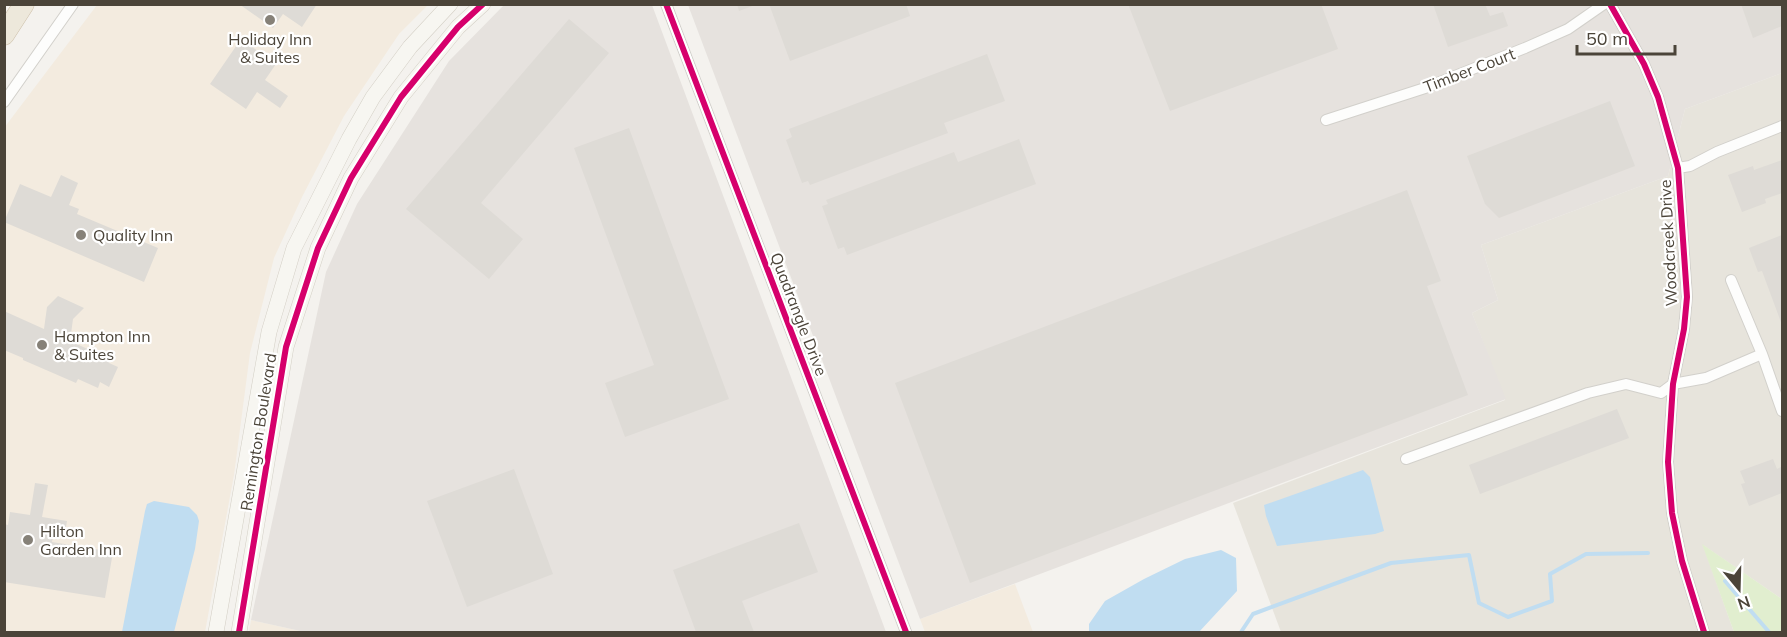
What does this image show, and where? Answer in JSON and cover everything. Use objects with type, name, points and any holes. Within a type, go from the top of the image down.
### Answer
[{"type":"highway","points":[[4,26],[22,4]]},
{"type":"highway","points":[[4,35],[22,4]]},
{"type":"street","points":[[4,102],[74,4]]},
{"type":"street","name":"Remington Boulevard","points":[[216,633],[270,332],[294,248],[373,97],[410,47],[450,4]]},
{"type":"street","name":"Remington Boulevard","points":[[238,633],[286,347],[318,248],[351,178],[401,97],[458,27],[483,4]]},
{"type":"street","name":"Quadrangle Drive","points":[[666,4],[906,633]]},
{"type":"street","name":"Timber Court","points":[[1326,120],[1425,88],[1516,52],[1568,29],[1604,4]]},
{"type":"street","name":"Woodcreek Drive","points":[[1610,4],[1644,64],[1658,97],[1678,168],[1686,297],[1684,329],[1673,384],[1668,462],[1672,513],[1682,561],[1704,633]]},
{"type":"street","points":[[1678,168],[1690,166],[1717,152],[1782,126]]},
{"type":"street","points":[[1731,280],[1762,354],[1782,411]]},
{"type":"street","points":[[1406,459],[1588,393],[1626,384],[1661,393],[1673,384],[1706,378],[1762,354]]},
{"type":"shaded area","points":[[97,5],[428,5],[399,34],[344,116],[302,197],[274,258],[250,353],[234,475],[205,632],[5,632],[4,128]]},
{"type":"shaded area","points":[[504,5],[652,5],[886,632],[305,632],[251,620],[326,272],[357,204],[449,61]]},
{"type":"shaded area","points":[[688,5],[1782,5],[1782,73],[1685,109],[1668,176],[1481,245],[1498,300],[1472,313],[1506,399],[920,619]]},
{"type":"shaded area","points":[[1782,73],[1782,599],[1703,545],[1734,632],[1281,632],[1233,503],[1505,400],[1472,313],[1498,300],[1481,245],[1668,176],[1685,109]]},
{"type":"shaded area","points":[[1015,584],[1033,632],[925,632],[920,619]]},
{"type":"shaded area","points":[[251,620],[305,632],[249,632]]},
{"type":"green space","points":[[1702,544],[1782,599],[1782,632],[1734,632]]},
{"type":"water","points":[[1363,470],[1370,477],[1384,531],[1277,546],[1264,505]]},
{"type":"water","points":[[154,501],[189,507],[197,515],[199,521],[195,549],[174,632],[122,632],[145,511],[147,504]]},
{"type":"water","points":[[1221,550],[1236,558],[1237,591],[1199,632],[1089,632],[1089,624],[1105,601],[1185,559]]},
{"type":"building","name":"Holiday Inn & Suites","points":[[239,4],[317,4],[302,27],[283,14],[273,28]]},
{"type":"building","points":[[737,4],[755,4],[755,5],[739,11]]},
{"type":"building","points":[[769,4],[906,4],[910,16],[790,61]]},
{"type":"building","points":[[1128,4],[1321,4],[1338,49],[1170,111]]},
{"type":"building","points":[[1433,4],[1485,4],[1490,16],[1503,12],[1508,26],[1448,47]]},
{"type":"building","points":[[1741,4],[1782,4],[1782,26],[1753,38]]},
{"type":"building","points":[[569,19],[609,53],[481,203],[523,239],[489,279],[406,209]]},
{"type":"building","points":[[241,39],[276,64],[265,80],[288,96],[280,108],[257,92],[246,109],[210,84]]},
{"type":"building","points":[[987,54],[1005,101],[944,123],[948,133],[810,185],[808,181],[802,183],[786,140],[792,137],[789,129]]},
{"type":"building","points":[[1610,101],[1635,166],[1499,218],[1485,204],[1467,156]]},
{"type":"building","points":[[629,128],[729,399],[625,437],[605,383],[654,365],[574,148]]},
{"type":"building","points":[[1019,139],[1036,184],[847,255],[844,247],[838,249],[822,206],[828,204],[826,200],[954,152],[958,162]]},
{"type":"building","points":[[1782,160],[1782,193],[1765,199],[1766,203],[1742,212],[1728,175],[1753,166],[1754,170]]},
{"type":"building","name":"Quality Inn","points":[[61,175],[78,183],[69,205],[79,209],[77,214],[158,248],[144,282],[4,222],[20,184],[51,197]]},
{"type":"building","points":[[1407,190],[1441,281],[1427,286],[1468,395],[970,583],[895,383]]},
{"type":"building","points":[[1782,235],[1782,325],[1762,271],[1758,272],[1749,248]]},
{"type":"building","name":"Hampton Inn & Suites","points":[[58,296],[84,308],[73,319],[70,341],[118,367],[109,387],[100,382],[98,388],[78,379],[76,383],[4,350],[4,311],[44,329],[47,307]]},
{"type":"building","points":[[1617,409],[1629,438],[1480,494],[1469,465]]},
{"type":"building","points":[[1773,459],[1777,469],[1781,467],[1782,493],[1749,506],[1741,484],[1745,483],[1740,471]]},
{"type":"building","points":[[514,469],[553,574],[467,607],[427,501]]},
{"type":"building","name":"Hilton Garden Inn","points":[[35,483],[48,485],[42,517],[67,521],[64,538],[53,536],[52,542],[113,552],[105,598],[4,582],[4,524],[8,525],[10,512],[30,515]]},
{"type":"building","points":[[799,523],[818,572],[742,601],[754,632],[696,632],[673,570]]},
{"type":"waterway","points":[[1241,632],[1253,614],[1391,563],[1469,555],[1479,603],[1508,617],[1552,601],[1550,574],[1586,554],[1648,553]]},
{"type":"waterway","points":[[1725,581],[1769,632]]},
{"type":"cycle path","points":[[239,632],[286,347],[318,248],[351,178],[401,97],[458,27],[483,4]]},
{"type":"cycle path","points":[[666,4],[906,632]]},
{"type":"cycle path","points":[[1610,4],[1644,64],[1658,97],[1678,168],[1687,297],[1684,329],[1673,384],[1668,462],[1672,513],[1682,561],[1704,632]]},
{"type":"place","name":"Holiday Inn & Suites","points":[[270,20]]},
{"type":"place","name":"Quality Inn","points":[[81,235]]},
{"type":"place","name":"Hampton Inn & Suites","points":[[42,345]]},
{"type":"place","name":"Hilton Garden Inn","points":[[28,540]]}]
